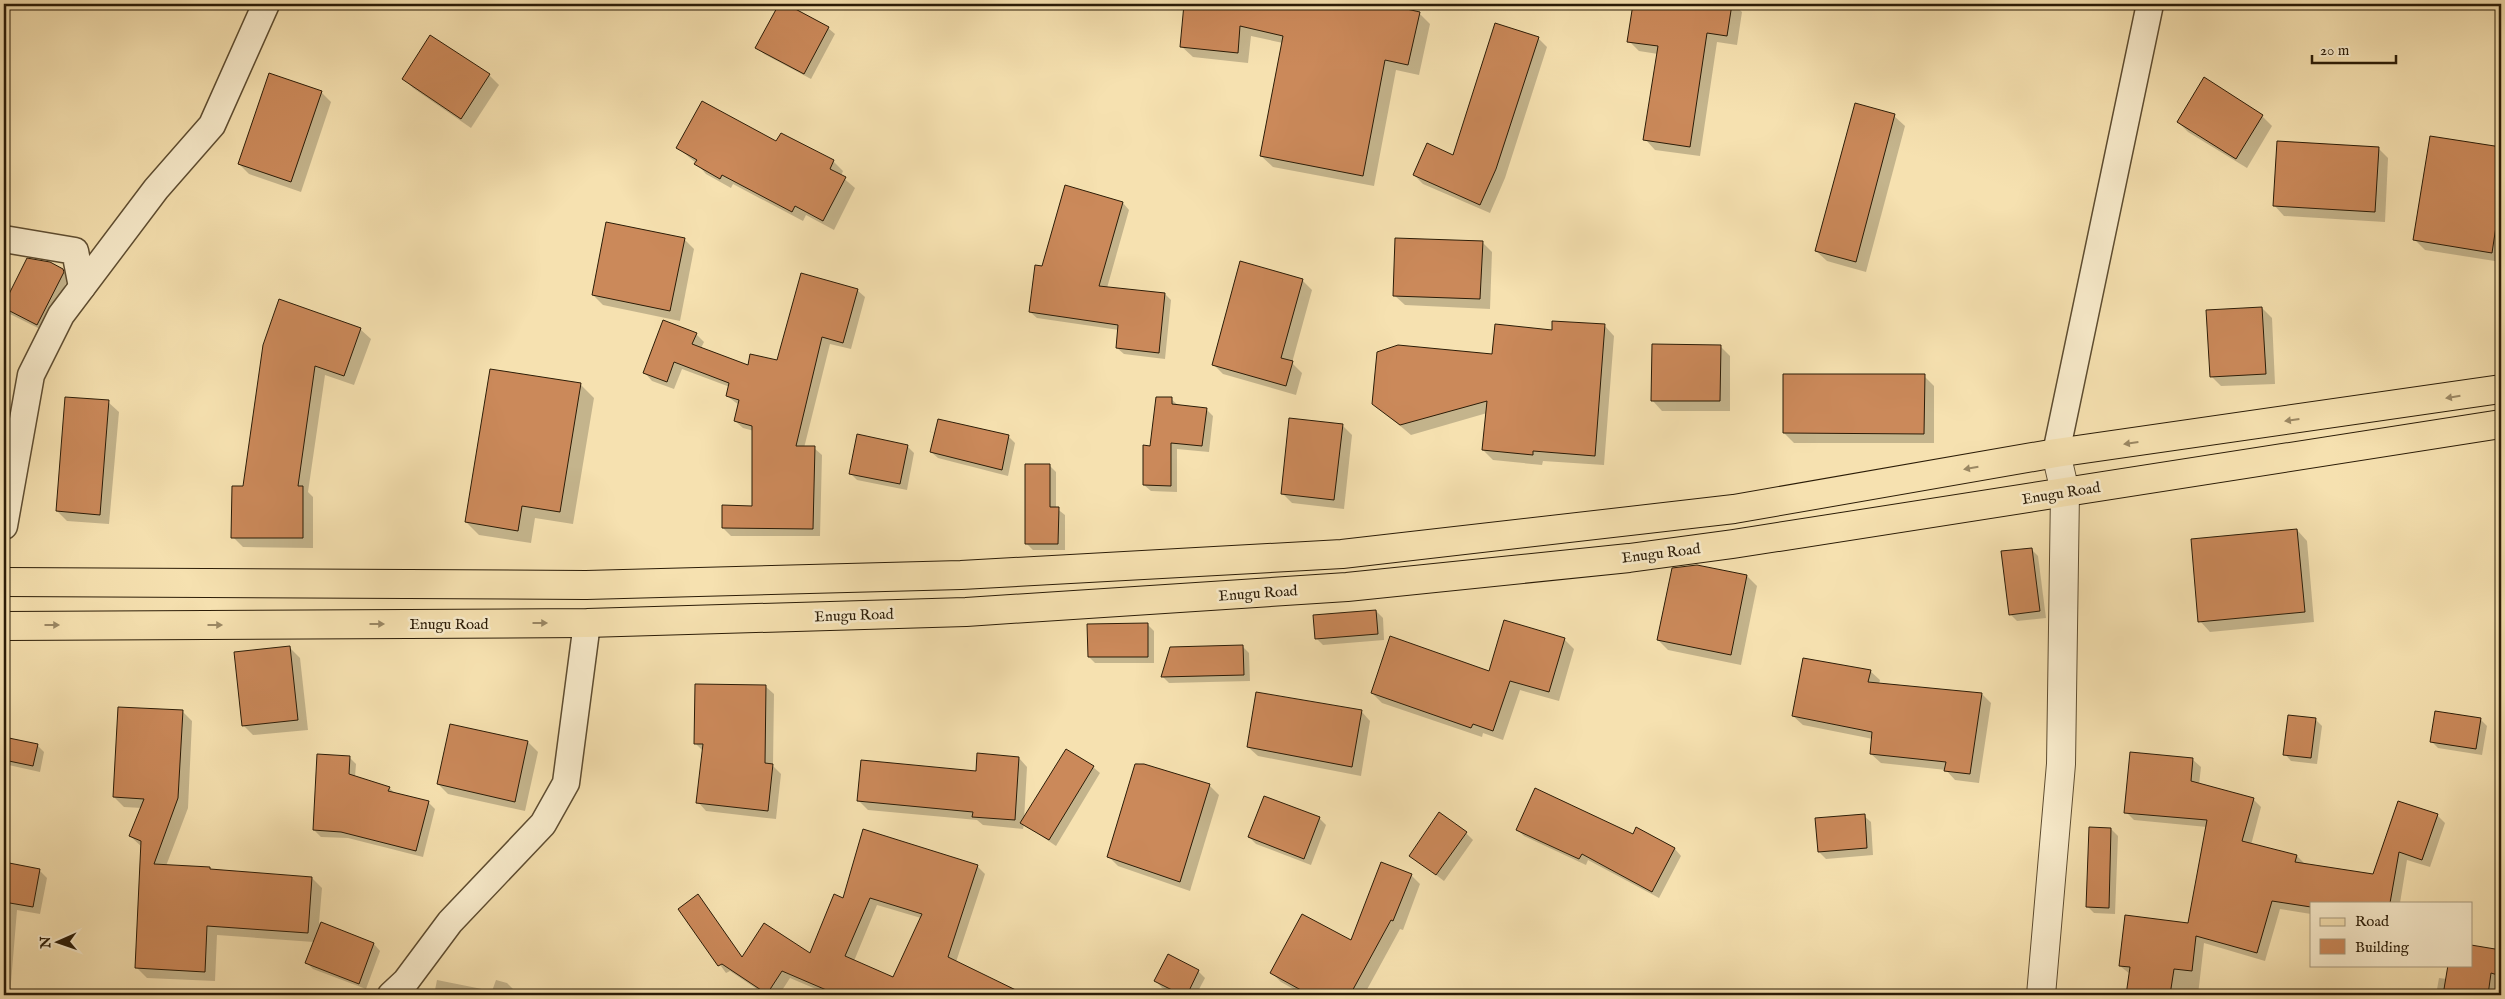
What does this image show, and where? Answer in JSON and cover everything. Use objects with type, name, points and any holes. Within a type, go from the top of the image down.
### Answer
[{"type":"main road","points":[[4,582],[586,585],[961,575],[1342,554],[1734,509],[2056,453],[2501,389]]},
{"type":"main road","name":"Enugu Road","points":[[4,626],[587,623],[966,612],[1347,587],[1657,554],[2501,424]]},
{"type":"street","points":[[4,526],[31,375],[61,316],[156,189],[212,125],[266,4]]},
{"type":"street","points":[[2040,995],[2061,764],[2065,492],[2056,453],[2150,4]]},
{"type":"street","points":[[4,239],[75,251],[82,287]]},
{"type":"street","points":[[391,995],[406,981],[450,922],[543,824],[566,783],[587,623]]},
{"type":"building","points":[[779,4],[786,4],[829,27],[804,74],[755,48]]},
{"type":"building","points":[[1184,4],[1384,4],[1420,12],[1408,65],[1385,60],[1363,176],[1260,156],[1283,36],[1240,26],[1238,53],[1180,47]]},
{"type":"building","points":[[1633,4],[1732,4],[1727,36],[1707,33],[1690,147],[1643,140],[1658,46],[1627,42]]},
{"type":"building","points":[[1495,23],[1539,37],[1496,169],[1480,205],[1413,175],[1427,143],[1453,155]]},
{"type":"building","points":[[430,35],[490,74],[461,119],[402,79]]},
{"type":"building","points":[[269,73],[322,91],[291,182],[238,164]]},
{"type":"building","points":[[2204,77],[2263,115],[2236,159],[2177,122]]},
{"type":"building","points":[[702,101],[776,141],[781,133],[834,160],[830,169],[846,177],[823,221],[795,206],[792,212],[722,175],[720,179],[694,164],[697,160],[676,148]]},
{"type":"building","points":[[1855,103],[1895,114],[1856,262],[1815,251]]},
{"type":"building","points":[[2430,136],[2501,147],[2501,193],[2492,253],[2413,240]]},
{"type":"building","points":[[2277,141],[2379,147],[2375,212],[2273,206]]},
{"type":"building","points":[[1065,185],[1123,202],[1099,286],[1165,293],[1159,353],[1116,348],[1118,325],[1029,312],[1035,265],[1042,266]]},
{"type":"building","points":[[606,222],[685,238],[670,311],[592,295]]},
{"type":"building","points":[[1395,238],[1483,241],[1480,299],[1393,296]]},
{"type":"building","points":[[27,258],[50,262],[63,269],[64,272],[37,325],[4,308],[4,304]]},
{"type":"building","points":[[1240,261],[1303,279],[1281,358],[1293,361],[1286,386],[1212,365]]},
{"type":"building","points":[[801,273],[858,289],[843,343],[822,337],[796,446],[815,446],[813,529],[722,528],[722,505],[752,506],[752,426],[734,421],[739,400],[726,396],[729,383],[674,362],[667,382],[643,373],[663,320],[697,333],[692,344],[748,365],[750,354],[777,360]]},
{"type":"building","points":[[279,299],[361,328],[344,376],[315,366],[298,486],[303,486],[303,538],[231,538],[232,486],[243,486],[263,345]]},
{"type":"building","points":[[2262,307],[2266,374],[2210,377],[2206,310]]},
{"type":"building","points":[[1552,321],[1605,324],[1595,456],[1533,451],[1533,455],[1482,450],[1487,401],[1400,425],[1372,404],[1377,352],[1398,345],[1492,354],[1495,324],[1552,330]]},
{"type":"building","points":[[1652,344],[1721,345],[1720,401],[1651,401]]},
{"type":"building","points":[[490,369],[581,383],[560,512],[522,506],[518,531],[465,522]]},
{"type":"building","points":[[1783,374],[1925,374],[1924,434],[1783,433]]},
{"type":"building","points":[[65,397],[109,400],[100,515],[56,511]]},
{"type":"building","points":[[1156,397],[1172,397],[1172,404],[1207,408],[1202,446],[1171,443],[1171,486],[1143,485],[1143,445],[1150,446]]},
{"type":"building","points":[[1289,418],[1343,424],[1334,500],[1281,494]]},
{"type":"building","points":[[938,419],[1009,435],[1002,470],[930,452]]},
{"type":"building","points":[[857,434],[908,445],[900,484],[849,474]]},
{"type":"building","points":[[1025,464],[1050,464],[1050,507],[1059,507],[1058,544],[1025,544]]},
{"type":"building","points":[[2297,529],[2305,612],[2198,622],[2191,539]]},
{"type":"building","points":[[2032,548],[2040,611],[2009,615],[2001,551]]},
{"type":"building","points":[[1697,565],[1747,575],[1731,655],[1657,640],[1672,568]]},
{"type":"building","points":[[1376,610],[1378,634],[1315,639],[1313,615]]},
{"type":"building","points":[[1504,620],[1565,638],[1549,692],[1510,681],[1493,731],[1473,724],[1471,728],[1371,693],[1390,636],[1489,671]]},
{"type":"building","points":[[1148,623],[1148,657],[1088,657],[1087,624]]},
{"type":"building","points":[[1243,645],[1244,675],[1161,677],[1170,647]]},
{"type":"building","points":[[290,646],[298,720],[242,726],[234,652]]},
{"type":"building","points":[[1803,658],[1871,670],[1868,682],[1982,693],[1970,774],[1944,771],[1946,762],[1870,754],[1872,732],[1792,716]]},
{"type":"building","points":[[695,684],[766,685],[765,763],[773,764],[768,811],[696,803],[703,744],[694,744]]},
{"type":"building","points":[[1256,692],[1362,710],[1352,767],[1247,747]]},
{"type":"building","points":[[118,707],[183,710],[178,798],[154,864],[210,867],[210,869],[312,877],[308,933],[207,926],[205,972],[135,968],[141,841],[129,836],[144,799],[113,797]]},
{"type":"building","points":[[2435,711],[2481,718],[2476,749],[2430,742]]},
{"type":"building","points":[[2288,715],[2316,718],[2311,758],[2283,755]]},
{"type":"building","points":[[450,724],[528,741],[515,802],[437,784]]},
{"type":"building","points":[[4,737],[38,744],[33,766],[4,760]]},
{"type":"building","points":[[1066,749],[1094,766],[1049,840],[1020,823]]},
{"type":"building","points":[[2130,752],[2193,758],[2191,781],[2254,798],[2242,841],[2297,855],[2295,862],[2373,874],[2398,801],[2438,814],[2422,860],[2399,852],[2390,902],[2310,902],[2310,907],[2272,901],[2257,953],[2196,936],[2192,971],[2174,969],[2170,995],[2126,995],[2130,967],[2119,966],[2125,915],[2188,923],[2207,820],[2124,813]]},
{"type":"building","points":[[977,753],[1019,757],[1015,820],[972,817],[973,812],[857,801],[861,760],[976,771]]},
{"type":"building","points":[[317,754],[350,756],[349,774],[390,787],[388,791],[429,801],[416,851],[341,832],[313,830]]},
{"type":"building","points":[[1135,764],[1144,764],[1210,784],[1180,882],[1107,857]]},
{"type":"building","points":[[1535,788],[1633,834],[1636,827],[1675,848],[1652,892],[1582,854],[1579,859],[1516,830]]},
{"type":"building","points":[[1264,796],[1320,817],[1304,859],[1248,837]]},
{"type":"building","points":[[1439,812],[1467,832],[1436,875],[1409,856]]},
{"type":"building","points":[[1865,814],[1867,848],[1818,852],[1815,818]]},
{"type":"building","points":[[2089,827],[2111,828],[2109,908],[2086,907]]},
{"type":"building","points":[[863,829],[978,865],[948,957],[1026,995],[838,995],[782,971],[767,994],[722,964],[718,966],[678,909],[698,894],[742,957],[764,923],[810,953],[834,894],[843,898]],"holes":[[[870,898],[922,914],[893,977],[845,956]]]},
{"type":"building","points":[[4,862],[40,869],[33,907],[4,902]]},
{"type":"building","points":[[1381,862],[1412,874],[1393,921],[1391,920],[1350,995],[1310,995],[1270,973],[1302,914],[1351,940]]},
{"type":"building","points":[[321,922],[374,943],[359,984],[305,963]]},
{"type":"building","points":[[2472,945],[2501,950],[2501,976],[2491,973],[2488,995],[2443,995],[2448,966],[2472,966]]},
{"type":"building","points":[[1168,954],[1199,970],[1187,995],[1182,995],[1154,981]]}]
